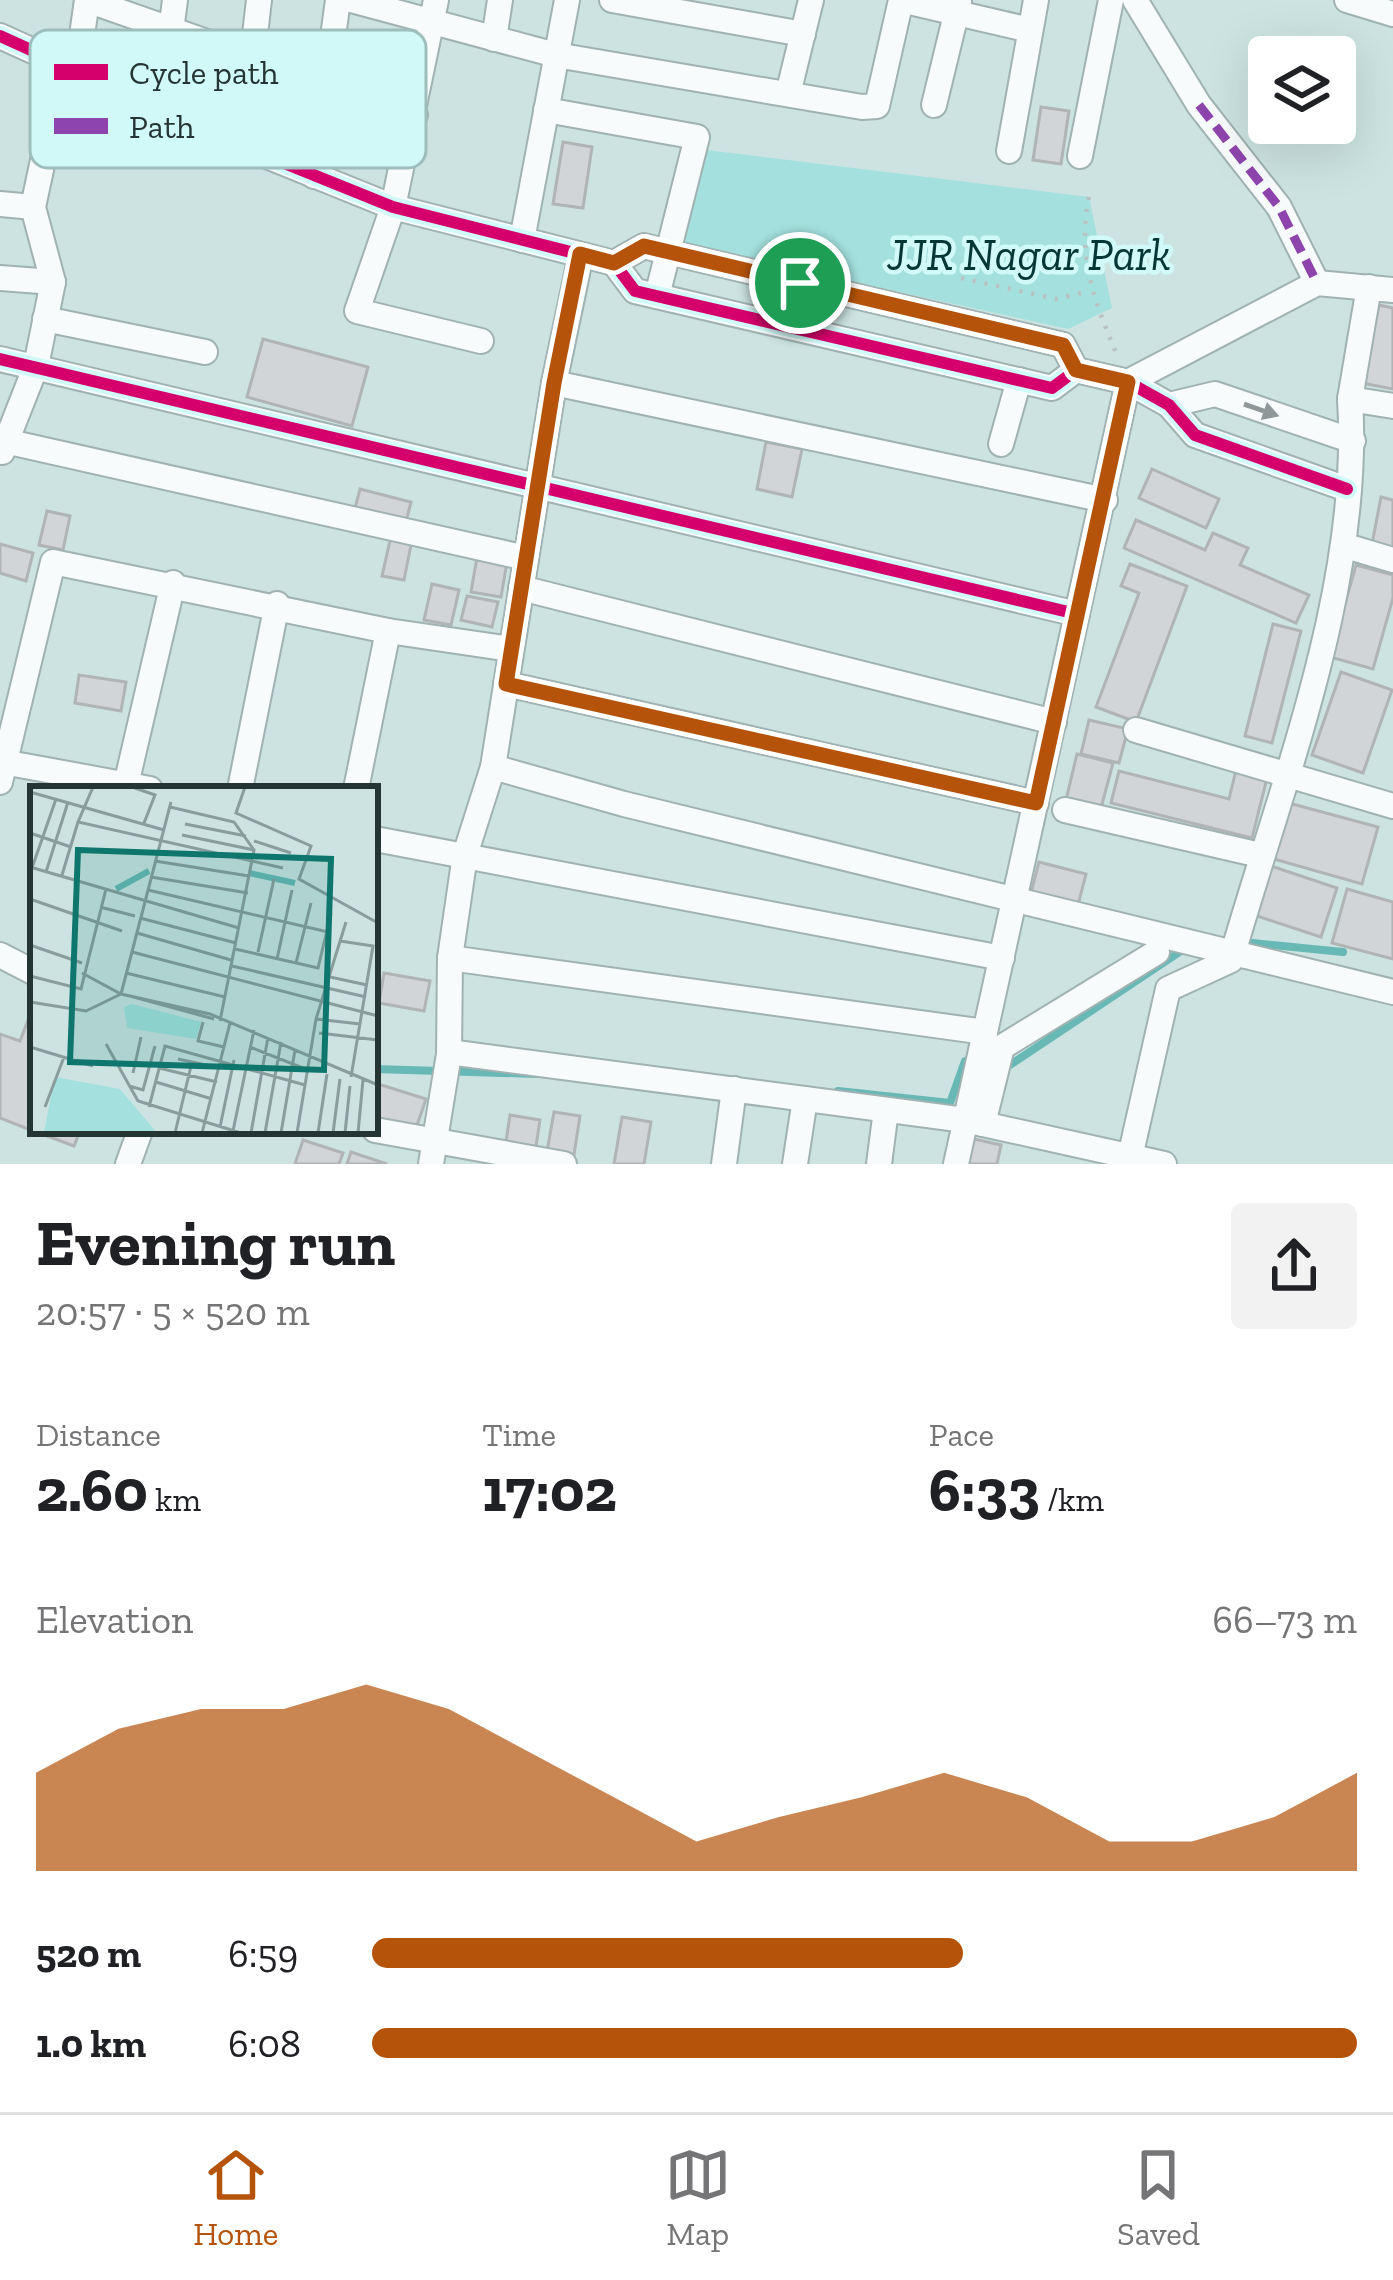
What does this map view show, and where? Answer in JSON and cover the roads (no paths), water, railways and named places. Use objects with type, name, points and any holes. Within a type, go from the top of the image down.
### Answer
[{"type":"street","points":[[83,30],[87,0],[167,30]]},
{"type":"street","points":[[172,30],[176,0]]},
{"type":"street","points":[[257,30],[259,0]]},
{"type":"street","points":[[334,30],[338,0]]},
{"type":"street","points":[[351,0],[434,12],[494,39],[556,55],[877,106],[901,0],[958,7],[1030,31]]},
{"type":"street","points":[[494,39],[500,0]]},
{"type":"street","points":[[522,241],[567,0]]},
{"type":"street","points":[[611,0],[728,10],[802,34]]},
{"type":"street","points":[[788,94],[811,0]]},
{"type":"street","points":[[1009,151],[1036,0]]},
{"type":"street","points":[[1080,156],[1111,0]]},
{"type":"street","points":[[1135,0],[1199,106],[1279,207],[1317,283]]},
{"type":"street","points":[[1348,0],[1393,14]]},
{"type":"street","points":[[934,104],[958,7]]},
{"type":"street","points":[[426,58],[434,12]]},
{"type":"street","points":[[0,36],[30,49]]},
{"type":"street","points":[[546,110],[697,136],[657,296]]},
{"type":"street","points":[[41,168],[33,207],[53,282],[36,366],[2,446],[526,558]]},
{"type":"street","points":[[295,168],[393,207],[614,263],[634,291],[1052,388],[1076,370]]},
{"type":"street","points":[[314,176],[315,168]]},
{"type":"street","points":[[403,168],[357,311],[481,340]]},
{"type":"street","points":[[0,205],[33,207]]},
{"type":"street","points":[[614,263],[644,246],[1063,345],[1076,370],[1128,382],[1168,405],[1195,435],[1347,489]]},
{"type":"street","points":[[433,1154],[446,1066],[450,958],[465,855],[494,766],[554,383],[580,254]]},
{"type":"street","points":[[0,278],[53,282]]},
{"type":"street","points":[[1128,382],[1317,283],[1381,289],[1350,399],[1353,441],[1346,546],[1286,772],[1231,960],[1168,989],[1130,1156]]},
{"type":"street","points":[[45,319],[205,352]]},
{"type":"street","points":[[0,359],[1078,614]]},
{"type":"street","points":[[1001,444],[1019,380]]},
{"type":"street","points":[[956,1164],[974,1122],[1002,958],[1128,382]]},
{"type":"street","points":[[554,383],[1105,500]]},
{"type":"street","points":[[1168,405],[1215,394],[1353,441]]},
{"type":"street","points":[[1350,399],[1393,406]]},
{"type":"street","points":[[1346,546],[1393,560]]},
{"type":"street","points":[[125,786],[1,772],[53,562],[277,604],[388,631],[511,649]]},
{"type":"street","points":[[134,786],[172,584]]},
{"type":"street","points":[[521,588],[1054,722]]},
{"type":"street","points":[[242,786],[277,604]]},
{"type":"street","points":[[357,786],[388,631]]},
{"type":"street","points":[[506,684],[1036,803]]},
{"type":"street","points":[[1136,730],[1393,806]]},
{"type":"street","points":[[494,766],[1180,940],[1207,946],[1236,940],[1393,992]]},
{"type":"street","points":[[1065,810],[1260,855]]},
{"type":"street","points":[[378,839],[1002,958]]},
{"type":"street","points":[[450,958],[988,1057],[1156,952]]},
{"type":"street","points":[[1,958],[30,971]]},
{"type":"street","points":[[446,1066],[556,1066],[886,1109],[974,1122],[1164,1164]]},
{"type":"street","points":[[724,1164],[734,1090]]},
{"type":"street","points":[[795,1164],[805,1099]]},
{"type":"street","points":[[879,1164],[886,1109]]},
{"type":"street","points":[[378,1131],[433,1154],[564,1164]]},
{"type":"street","points":[[128,1164],[139,1134]]},
{"type":"waterway","points":[[1243,942],[1343,952]]},
{"type":"waterway","points":[[1000,1064],[1010,1065],[1184,949]]},
{"type":"waterway","points":[[838,1091],[950,1103],[965,1061],[974,1062]]},
{"type":"waterway","points":[[378,1069],[537,1074]]},
{"type":"park label","name":"JJR Nagar Park","points":[[1029,255]]}]
